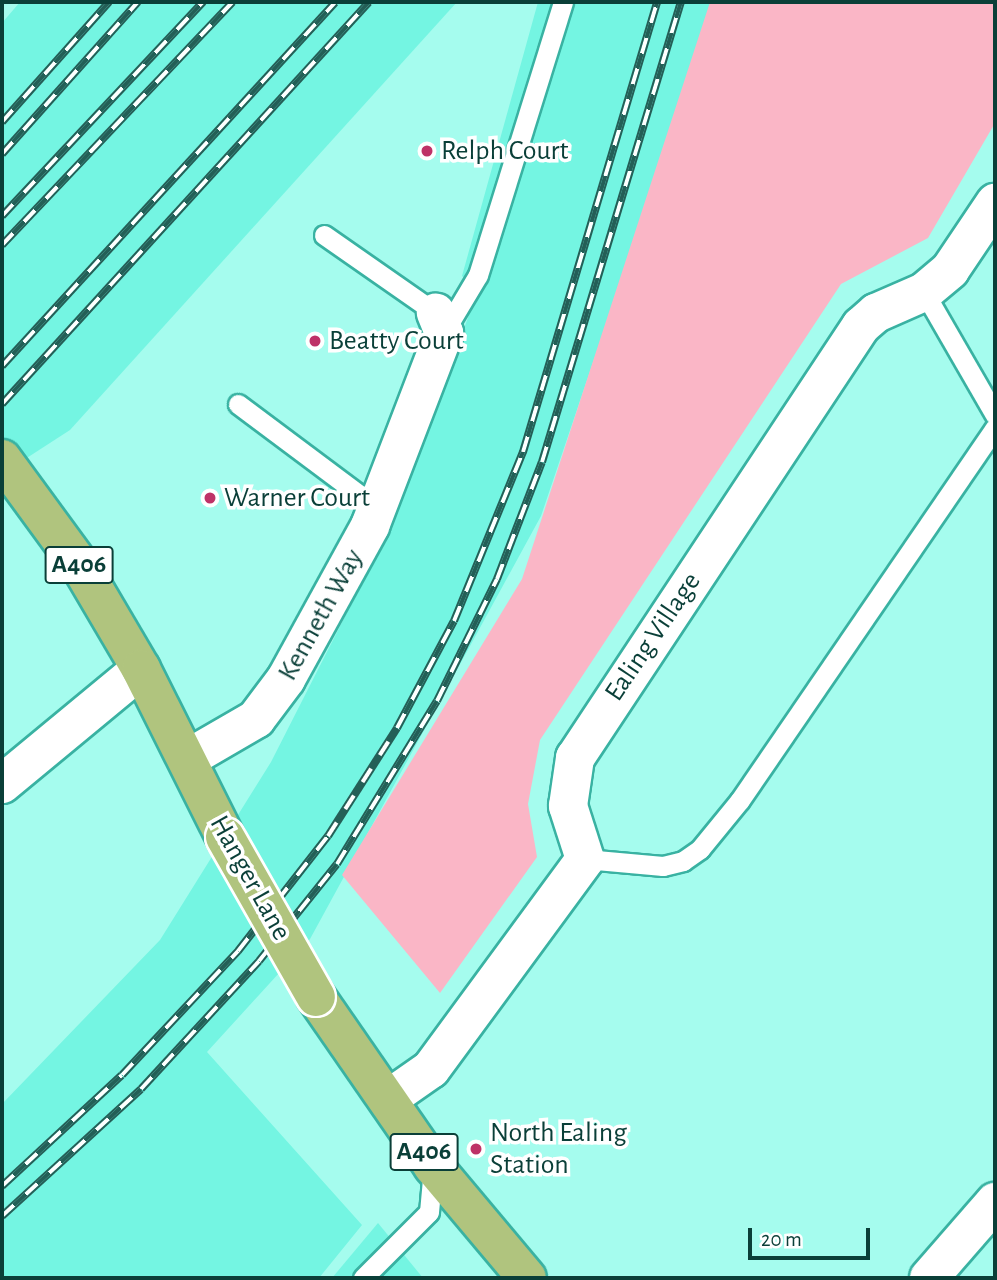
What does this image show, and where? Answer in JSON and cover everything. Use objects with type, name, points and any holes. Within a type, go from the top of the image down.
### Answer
[{"type":"highway","name":"Hanger Lane","points":[[5,463],[81,567],[141,669],[225,837],[317,997],[433,1166],[527,1278]]},
{"type":"street","name":"Ealing Village","points":[[585,859],[568,806],[575,758],[588,735],[861,326],[876,313],[924,292],[960,259],[995,203]]},
{"type":"street","name":"Kenneth Way","points":[[187,759],[256,719],[276,697],[377,508],[440,323]]},
{"type":"street","points":[[2,784],[141,669]]},
{"type":"street","points":[[388,1099],[431,1069],[585,859]]},
{"type":"street","points":[[929,1278],[995,1202]]},
{"type":"lane","points":[[324,235],[440,323],[478,275],[563,2]]},
{"type":"lane","points":[[924,292],[995,415]]},
{"type":"lane","points":[[238,404],[377,508]]},
{"type":"lane","points":[[585,859],[663,866],[683,861],[700,849],[740,800],[995,428]]},
{"type":"lane","points":[[363,1278],[429,1212],[433,1166]]},
{"type":"shaded area","points":[[20,2],[457,2],[70,430],[2,474],[2,23]]},
{"type":"shaded area","points":[[538,2],[715,2],[541,516],[310,939],[207,1052],[362,1225],[319,1278],[2,1278],[2,1104],[160,940],[271,762],[395,518],[478,290],[462,276]]},
{"type":"shaded area","points":[[710,2],[995,2],[995,123],[928,238],[841,284],[540,740],[528,804],[537,857],[440,993],[342,875],[522,579]]},
{"type":"shaded area","points":[[378,1223],[423,1278],[332,1278]]},
{"type":"railway","points":[[2,122],[109,2]]},
{"type":"railway","points":[[2,154],[138,2]]},
{"type":"railway","points":[[2,216],[203,2]]},
{"type":"railway","points":[[2,245],[233,2]]},
{"type":"railway","points":[[2,366],[335,2]]},
{"type":"railway","points":[[2,404],[369,2]]},
{"type":"railway","points":[[2,1186],[122,1075],[238,951],[328,836],[397,728],[454,621],[523,452],[657,2]]},
{"type":"railway","points":[[2,1216],[141,1089],[259,961],[337,864],[437,701],[497,579],[542,462],[681,2]]},
{"type":"place","name":"Relph Court","points":[[427,151]]},
{"type":"place","name":"Beatty Court","points":[[315,341]]},
{"type":"place","name":"Warner Court","points":[[210,498]]},
{"type":"place","name":"North Ealing Station","points":[[476,1149]]}]
